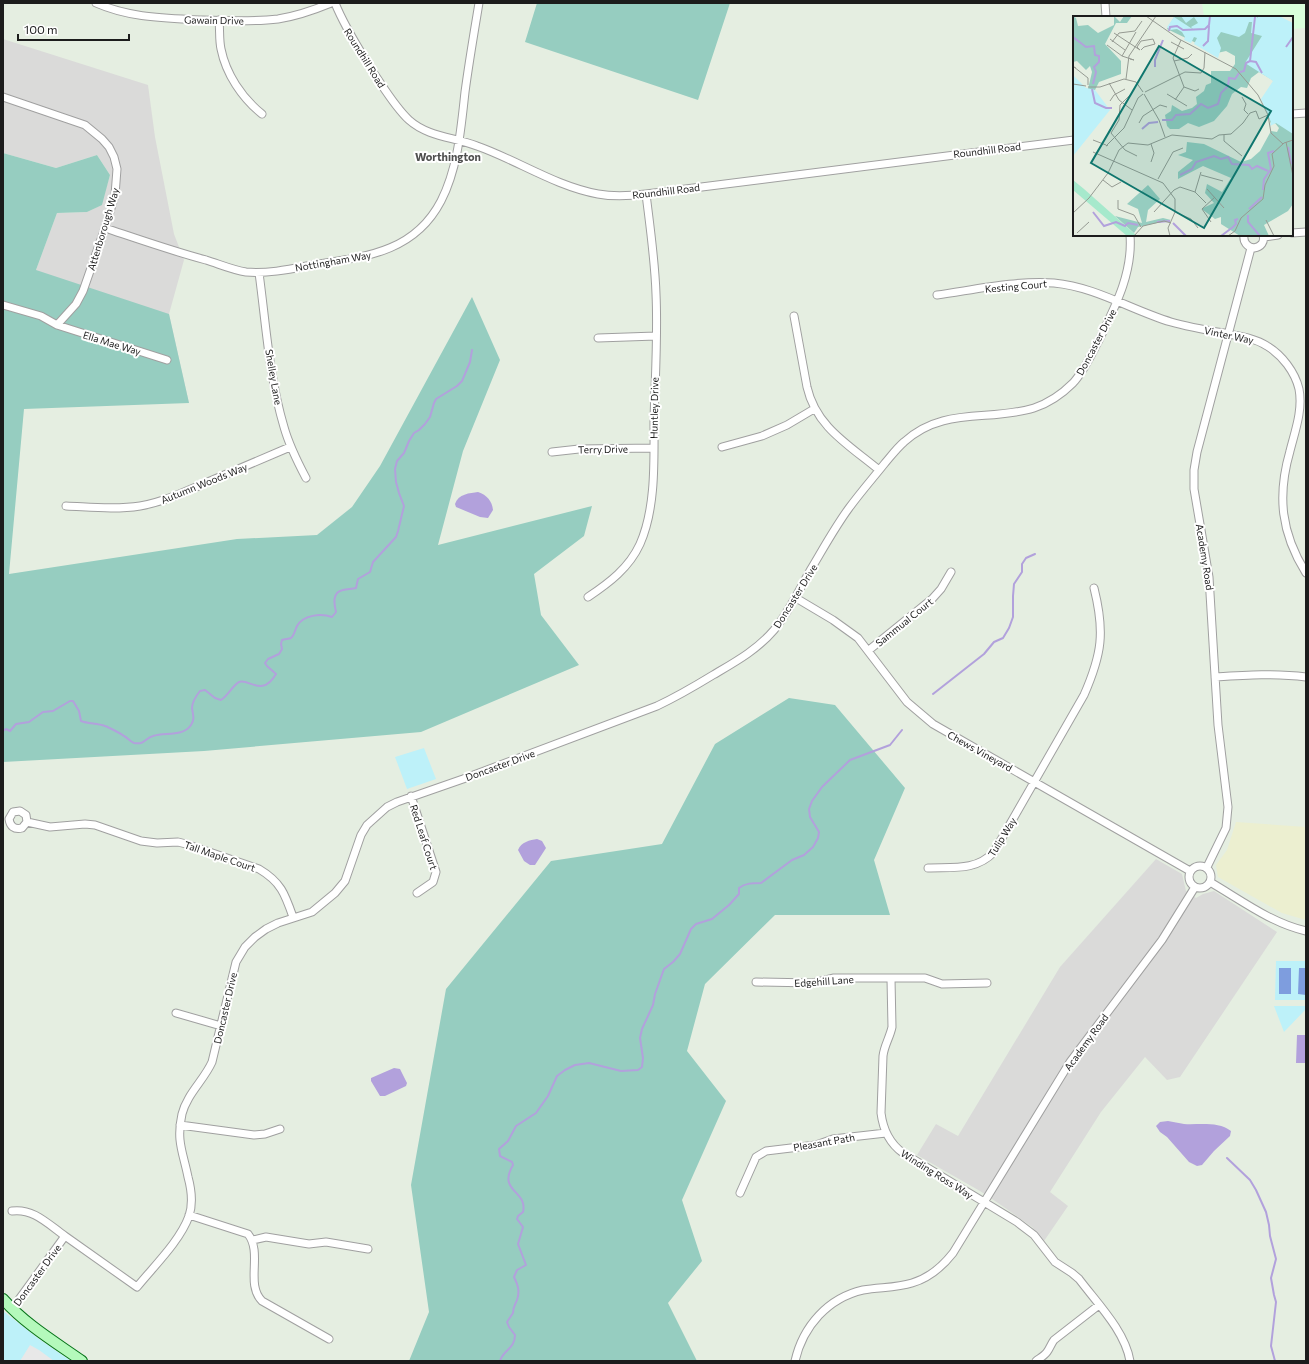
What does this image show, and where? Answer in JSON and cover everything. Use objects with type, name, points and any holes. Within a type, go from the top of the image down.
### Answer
[{"type":"street","name":"Gawain Drive","points":[[96,3],[122,12],[140,16],[219,20],[279,19],[307,12],[331,3]]},
{"type":"street","name":"Roundhill Road","points":[[335,3],[343,23],[392,100],[408,119],[418,128],[442,137],[459,140],[477,146],[563,184],[582,190],[614,196],[646,194],[1073,140]]},
{"type":"street","name":"Nottingham Way","points":[[105,228],[223,266],[245,272],[259,273],[280,271],[362,257],[396,246],[409,238],[432,216],[441,202],[447,187],[459,140],[479,3]]},
{"type":"street","points":[[1105,3],[1106,16]]},
{"type":"street","points":[[219,20],[221,47],[224,61],[245,98],[252,107],[262,114]]},
{"type":"street","name":"Attenborough Way","points":[[3,97],[85,125],[102,139],[114,157],[117,169],[115,195],[83,291],[76,304],[57,325]]},
{"type":"street","points":[[1293,114],[1306,113]]},
{"type":"street","name":"Huntley Drive","points":[[588,597],[622,572],[632,558],[640,545],[650,510],[654,448],[656,296],[655,268],[646,194]]},
{"type":"street","points":[[1293,233],[1306,232]]},
{"type":"street","name":"Doncaster Drive","points":[[12,1309],[65,1236],[137,1287],[174,1241],[189,1215],[190,1185],[181,1152],[179,1138],[180,1125],[186,1103],[212,1062],[236,962],[245,947],[266,929],[278,922],[312,912],[335,893],[345,881],[359,840],[367,825],[387,807],[411,796],[470,776],[657,706],[748,654],[773,632],[796,598],[850,507],[879,470],[904,442],[919,431],[936,423],[954,418],[1016,412],[1033,408],[1048,402],[1061,394],[1074,381],[1086,366],[1118,301],[1126,277],[1130,256],[1130,236]]},
{"type":"street","points":[[1244,236],[1244,242],[1251,248],[1260,246],[1264,236]]},
{"type":"street","name":"Academy Road","points":[[1207,867],[1222,839],[1226,828],[1228,807],[1218,725],[1209,578],[1196,507],[1194,470],[1196,452],[1251,248]]},
{"type":"street","name":"Shelley Lane","points":[[259,273],[273,377],[283,427],[290,447],[306,478]]},
{"type":"street","name":"Kesting Court","points":[[936,295],[1038,282],[1055,283],[1093,290],[1118,301]]},
{"type":"street","name":"Vinter Way","points":[[1118,301],[1171,322],[1244,337],[1259,342],[1275,351],[1290,368],[1295,377],[1298,389],[1300,411],[1284,470],[1282,499],[1283,516],[1297,558],[1306,572]]},
{"type":"street","name":"Ella Mae Way","points":[[3,305],[41,316],[57,325],[166,360]]},
{"type":"street","points":[[794,316],[807,387],[814,409],[823,422],[833,432],[879,470]]},
{"type":"street","points":[[598,338],[656,336]]},
{"type":"street","points":[[722,447],[762,436],[787,425],[814,409]]},
{"type":"street","name":"Autumn Woods Way","points":[[66,506],[123,507],[140,506],[157,502],[175,496],[290,447]]},
{"type":"street","name":"Terry Drive","points":[[552,452],[579,449],[654,448]]},
{"type":"street","name":"Sammual Court","points":[[869,650],[932,599],[941,589],[951,572]]},
{"type":"street","name":"Tulip Way","points":[[928,868],[970,866],[988,859],[994,852],[1084,695],[1094,672],[1100,645],[1101,629],[1100,610],[1094,588]]},
{"type":"street","name":"Chews Vineyard","points":[[796,598],[848,630],[858,638],[869,650],[895,688],[919,714],[943,730],[1190,871]]},
{"type":"street","points":[[1215,677],[1257,674],[1306,677]]},
{"type":"street","name":"Red Leaf Court","points":[[411,796],[436,872],[433,882],[417,893]]},
{"type":"street","name":"Tall Maple Court","points":[[27,822],[50,827],[85,824],[95,825],[141,841],[153,843],[178,842],[186,844],[259,869],[268,874],[281,886],[293,917]]},
{"type":"street","points":[[1196,866],[1207,867],[1212,876],[1210,882],[1205,887],[1195,887],[1190,882],[1190,871],[1196,866]]},
{"type":"street","points":[[1210,882],[1275,920],[1290,927],[1306,931]]},
{"type":"street","name":"Academy Road","points":[[795,1361],[801,1342],[811,1324],[820,1314],[838,1299],[864,1290],[897,1287],[913,1283],[941,1267],[954,1253],[1070,1062],[1162,940],[1195,887]]},
{"type":"street","name":"Edgehill Lane","points":[[756,982],[813,983],[834,978],[925,978],[942,984],[987,983]]},
{"type":"street","name":"Winding Ross Way","points":[[892,979],[892,1027],[884,1048],[883,1056],[881,1112],[882,1122],[886,1133],[896,1148],[903,1153],[984,1203],[1018,1222],[1034,1235],[1055,1262],[1079,1279],[1122,1337],[1130,1361]]},
{"type":"street","points":[[176,1013],[221,1026]]},
{"type":"street","points":[[180,1125],[254,1134],[265,1134],[280,1129]]},
{"type":"street","name":"Pleasant Path","points":[[740,1193],[756,1157],[760,1153],[816,1145],[832,1139],[886,1133]]},
{"type":"street","points":[[12,1211],[20,1210],[35,1214],[65,1236]]},
{"type":"street","points":[[189,1215],[243,1231],[248,1234],[253,1240],[255,1288],[258,1297],[262,1301],[329,1339]]},
{"type":"street","points":[[253,1240],[266,1237],[309,1244],[326,1242],[368,1249]]},
{"type":"street","points":[[3,1299],[29,1324],[82,1361]]},
{"type":"street","points":[[1036,1361],[1048,1351],[1054,1340],[1099,1306]]},
{"type":"shaded area","points":[[537,3],[730,3],[698,100],[525,42]]},
{"type":"shaded area","points":[[1202,3],[1306,3],[1306,28],[1293,29],[1293,16],[1204,16]]},
{"type":"shaded area","points":[[3,39],[148,85],[155,137],[174,234],[184,260],[169,314],[189,403],[3,265],[36,270],[57,213],[87,212],[101,205],[110,175],[97,155],[56,168],[3,153]]},
{"type":"shaded area","points":[[3,153],[56,168],[97,155],[110,175],[102,205],[87,212],[57,213],[36,270],[169,314],[189,403],[24,409],[9,574],[237,539],[317,535],[352,507],[380,466],[472,297],[500,360],[463,451],[438,545],[592,506],[584,536],[534,574],[541,615],[579,665],[421,732],[204,751],[3,762]]},
{"type":"shaded area","points":[[478,492],[484,495],[492,504],[493,510],[488,518],[480,517],[456,507],[455,504],[461,496]]},
{"type":"shaded area","points":[[789,698],[835,705],[905,788],[874,860],[890,915],[775,915],[705,984],[687,1051],[726,1101],[682,1200],[702,1261],[668,1303],[697,1361],[409,1361],[429,1312],[411,1185],[446,989],[551,861],[662,844],[715,744]]},
{"type":"shaded area","points":[[424,748],[436,779],[407,789],[395,757]]},
{"type":"shaded area","points":[[1236,822],[1306,827],[1306,920],[1282,913],[1218,877],[1216,865],[1227,850]]},
{"type":"shaded area","points":[[537,839],[542,841],[546,848],[535,865],[530,865],[524,861],[518,850],[523,843]]},
{"type":"shaded area","points":[[1156,859],[1182,874],[1186,891],[1196,898],[1214,891],[1277,932],[1180,1077],[1167,1080],[1145,1057],[1101,1112],[1050,1192],[1068,1206],[1044,1241],[1032,1227],[998,1203],[917,1155],[936,1124],[958,1136],[1060,967]]},
{"type":"shaded area","points":[[1276,961],[1306,961],[1306,1000],[1275,1000]]},
{"type":"shaded area","points":[[1279,968],[1291,968],[1291,994],[1279,994]]},
{"type":"shaded area","points":[[1299,968],[1306,968],[1306,995],[1298,994]]},
{"type":"shaded area","points":[[1274,1006],[1306,1006],[1306,1009],[1284,1032]]},
{"type":"shaded area","points":[[1297,1035],[1306,1035],[1306,1063],[1296,1063]]},
{"type":"shaded area","points":[[394,1068],[400,1069],[407,1083],[406,1086],[385,1096],[380,1096],[371,1081],[371,1078]]},
{"type":"shaded area","points":[[1168,1121],[1184,1124],[1208,1124],[1220,1126],[1231,1131],[1230,1136],[1202,1165],[1197,1166],[1189,1162],[1156,1126],[1160,1122]]},
{"type":"shaded area","points":[[3,1311],[39,1339],[71,1361],[3,1361]]},
{"type":"shaded area","points":[[30,1345],[39,1350],[54,1361],[20,1361]]},
{"type":"waterway","points":[[3,731],[6,729],[10,731],[16,724],[29,722],[43,712],[53,711],[70,701],[73,701],[79,711],[81,721],[105,726],[120,733],[134,743],[140,743],[153,736],[179,733],[188,729],[193,721],[193,704],[200,691],[205,690],[215,698],[221,700],[239,682],[243,681],[256,686],[261,686],[266,685],[271,681],[276,674],[265,663],[268,659],[279,654],[282,649],[282,640],[291,638],[297,626],[303,619],[318,615],[332,617],[336,612],[334,602],[337,593],[339,591],[356,588],[358,579],[370,572],[373,562],[396,537],[404,506],[396,482],[395,469],[397,461],[404,453],[414,433],[419,430],[430,417],[436,399],[457,386],[462,381],[470,362],[472,350]]},
{"type":"waterway","points":[[933,694],[984,654],[994,642],[1003,638],[1013,617],[1014,584],[1022,572],[1022,564],[1026,558],[1035,554]]},
{"type":"waterway","points":[[500,1361],[513,1343],[515,1335],[507,1322],[513,1313],[518,1297],[518,1288],[514,1277],[517,1270],[526,1265],[518,1244],[523,1227],[517,1219],[523,1212],[523,1205],[521,1199],[510,1186],[509,1174],[513,1165],[512,1162],[500,1156],[499,1149],[508,1141],[516,1126],[536,1113],[548,1096],[557,1076],[565,1070],[575,1065],[589,1063],[621,1071],[638,1070],[642,1067],[643,1058],[640,1038],[642,1029],[653,1005],[655,994],[664,969],[680,954],[691,929],[696,924],[712,919],[729,905],[739,894],[739,888],[741,886],[761,883],[792,860],[804,855],[813,847],[818,838],[819,832],[810,817],[809,809],[812,801],[822,787],[850,760],[890,745],[902,730]]},
{"type":"waterway","points":[[1227,1158],[1250,1180],[1266,1212],[1276,1259],[1271,1278],[1276,1302],[1271,1346],[1275,1361]]},
{"type":"district","name":"Worthington","points":[[448,157]]}]
